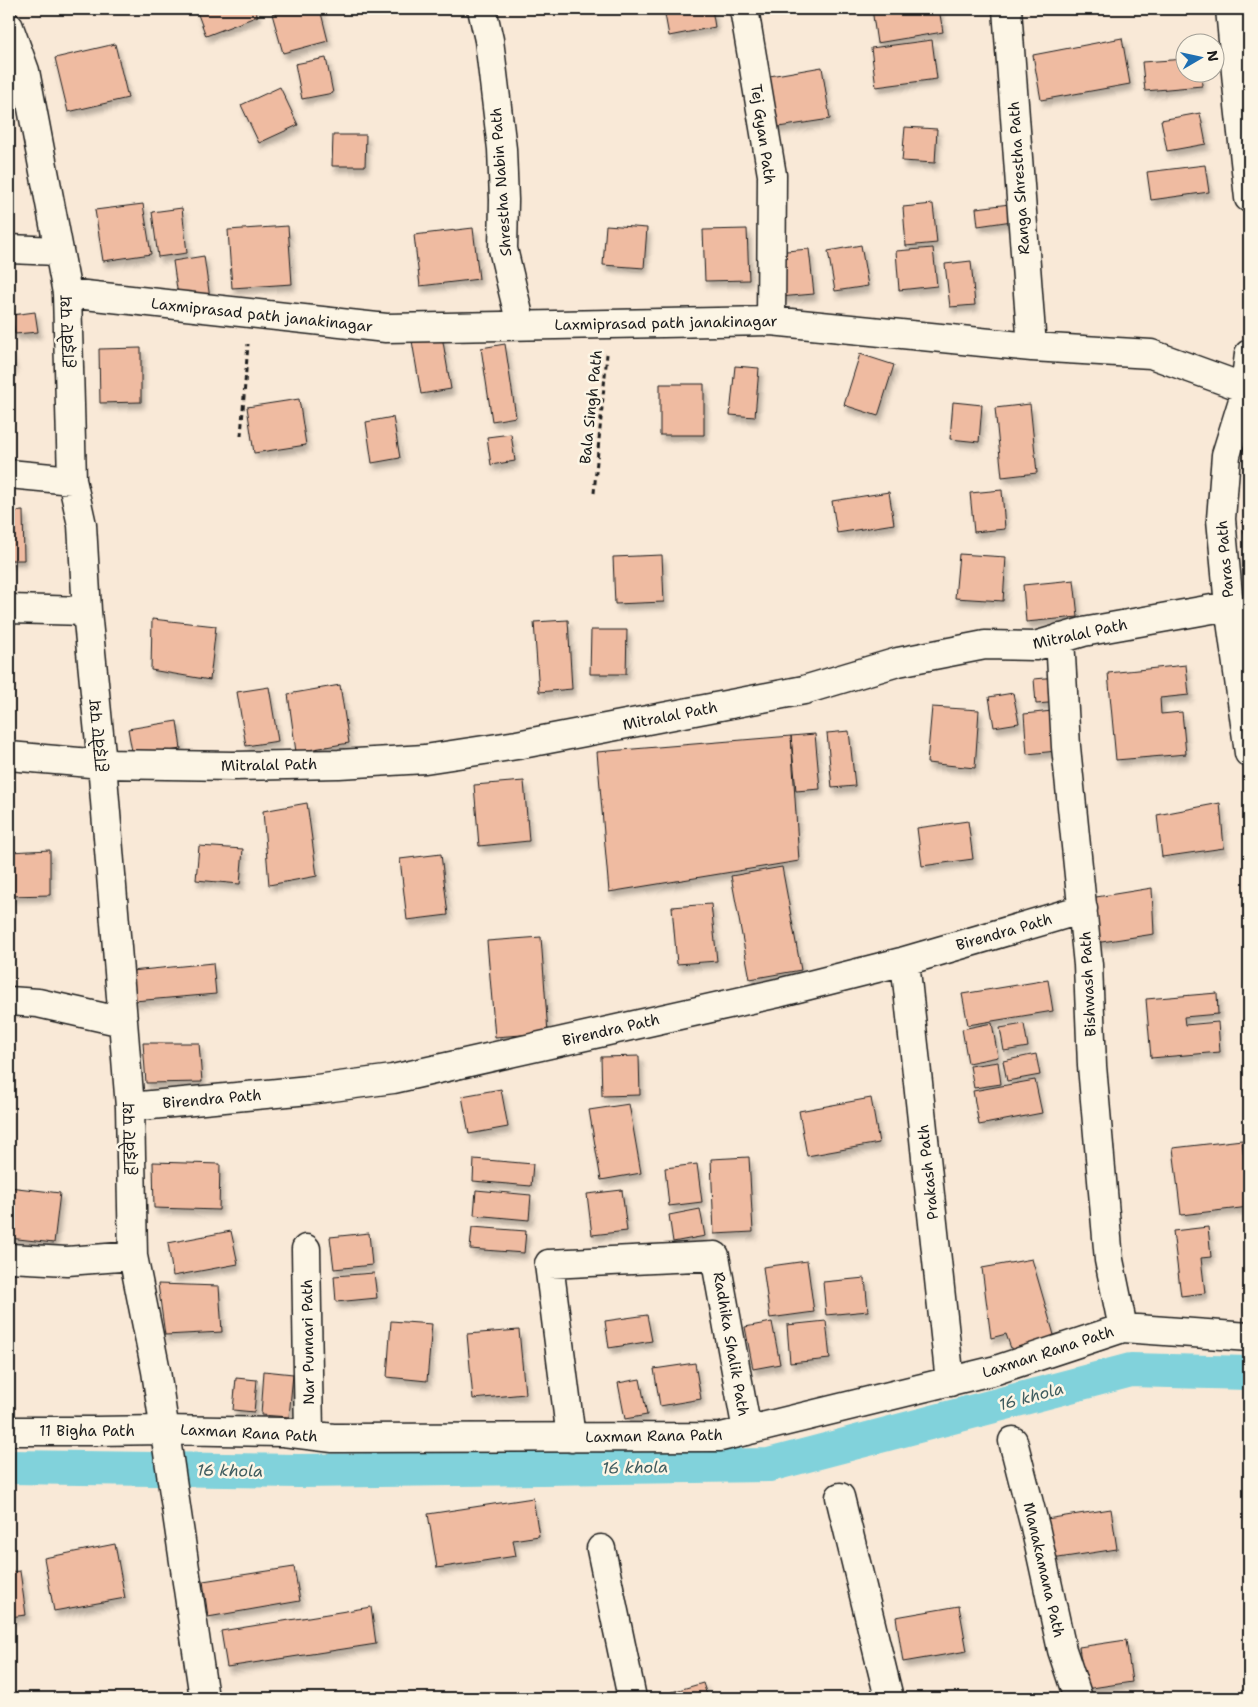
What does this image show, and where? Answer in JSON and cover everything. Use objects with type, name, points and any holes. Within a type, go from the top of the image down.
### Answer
[{"type":"street","points":[[9,12],[16,9]]},
{"type":"street","name":"Shrestha Nabin Path","points":[[482,9],[489,40],[502,149],[503,249],[521,325]]},
{"type":"street","name":"Tej Gyan Path","points":[[744,9],[772,175],[770,321]]},
{"type":"street","name":"Ranga Shrestha Path","points":[[1007,9],[1032,347]]},
{"type":"street","points":[[1230,9],[1249,198]]},
{"type":"street","name":"हाइवेए पथ","points":[[9,27],[25,71],[67,293],[72,480],[82,525],[87,611],[102,764],[130,1107],[133,1256],[156,1371],[174,1493],[198,1695]]},
{"type":"street","points":[[9,249],[58,251]]},
{"type":"street","name":"Laxmiprasad path janakinagar","points":[[67,293],[386,328],[770,321],[1032,347],[1151,354],[1246,395]]},
{"type":"street","name":"Paras Path","points":[[1249,354],[1246,395],[1226,455],[1221,519],[1229,606],[1249,752]]},
{"type":"street","points":[[9,474],[72,480]]},
{"type":"street","name":"Mitralal Path","points":[[9,756],[102,764],[243,766],[339,764],[425,759],[517,745],[804,690],[898,662],[985,645],[1036,646],[1084,632],[1229,606]]},
{"type":"street","points":[[9,609],[87,611]]},
{"type":"street","name":"Bishwash Path","points":[[1060,638],[1066,747],[1088,965],[1092,1066],[1109,1260],[1123,1328]]},
{"type":"street","name":"Birendra Path","points":[[130,1107],[309,1090],[393,1079],[778,993],[905,961],[1083,909]]},
{"type":"street","name":"Prakash Path","points":[[905,961],[950,1382]]},
{"type":"street","points":[[9,1000],[38,1003],[123,1022]]},
{"type":"street","name":"Nar Punnari Path","points":[[306,1249],[309,1435]]},
{"type":"street","points":[[9,1258],[67,1261],[133,1256]]},
{"type":"street","name":"Radhika Shalik Path","points":[[571,1438],[549,1264],[715,1256],[747,1431]]},
{"type":"street","name":"Laxman Rana Path","points":[[166,1439],[283,1432],[333,1438],[721,1437],[996,1370],[1123,1328],[1249,1338]]},
{"type":"street","name":"11 Bigha Path","points":[[9,1431],[95,1431],[166,1439]]},
{"type":"street","name":"Manakamana Path","points":[[1013,1441],[1035,1528],[1062,1650],[1078,1698]]},
{"type":"street","points":[[840,1497],[889,1698]]},
{"type":"street","points":[[601,1549],[632,1698]]},
{"type":"path","points":[[241,436],[251,314]]},
{"type":"path","name":"Bala Singh Path","points":[[594,492],[610,324]]},
{"type":"building","points":[[196,9],[255,9],[258,16],[206,36]]},
{"type":"building","points":[[290,9],[320,9],[328,41],[283,53],[272,14]]},
{"type":"building","points":[[664,9],[712,9],[715,27],[669,36]]},
{"type":"building","points":[[872,9],[939,9],[943,32],[877,43]]},
{"type":"building","points":[[1122,38],[1130,84],[1041,100],[1033,55]]},
{"type":"building","points":[[932,40],[937,79],[876,87],[871,48]]},
{"type":"building","points":[[115,44],[128,98],[68,112],[55,58]]},
{"type":"building","points":[[326,58],[333,93],[302,99],[295,64]]},
{"type":"building","points":[[1176,60],[1176,82],[1202,82],[1202,86],[1145,91],[1142,62]]},
{"type":"building","points":[[822,67],[830,119],[772,128],[764,77]]},
{"type":"building","points":[[280,87],[298,125],[259,143],[241,105]]},
{"type":"building","points":[[1200,113],[1206,144],[1167,151],[1161,120]]},
{"type":"building","points":[[905,127],[937,129],[935,163],[902,161]]},
{"type":"building","points":[[333,135],[366,135],[365,166],[332,166]]},
{"type":"building","points":[[1205,165],[1209,192],[1151,200],[1147,172]]},
{"type":"building","points":[[143,204],[151,254],[103,261],[95,210]]},
{"type":"building","points":[[933,204],[937,243],[906,246],[903,207]]},
{"type":"building","points":[[1010,204],[1012,221],[978,226],[976,208]]},
{"type":"building","points":[[182,208],[187,253],[158,257],[152,212]]},
{"type":"building","points":[[606,225],[647,228],[644,268],[603,265]]},
{"type":"building","points":[[288,226],[292,284],[232,288],[228,230]]},
{"type":"building","points":[[473,228],[479,279],[420,286],[414,235]]},
{"type":"building","points":[[747,229],[749,280],[705,281],[703,230]]},
{"type":"building","points":[[861,245],[868,286],[835,291],[828,251]]},
{"type":"building","points":[[933,248],[937,286],[899,290],[896,251]]},
{"type":"building","points":[[809,249],[814,294],[779,297],[775,252]]},
{"type":"building","points":[[204,256],[210,299],[179,303],[173,261]]},
{"type":"building","points":[[971,261],[975,305],[950,307],[945,264]]},
{"type":"building","points":[[35,312],[38,332],[15,334],[12,315]]},
{"type":"building","points":[[442,336],[451,389],[421,394],[412,341]]},
{"type":"building","points":[[505,344],[516,417],[492,421],[481,348]]},
{"type":"building","points":[[9,348],[14,367],[9,369]]},
{"type":"building","points":[[141,348],[141,402],[100,403],[99,349]]},
{"type":"building","points":[[860,354],[894,365],[878,416],[844,405]]},
{"type":"building","points":[[735,366],[759,368],[755,417],[730,415]]},
{"type":"building","points":[[660,384],[704,384],[704,435],[660,435]]},
{"type":"building","points":[[299,399],[306,445],[254,453],[247,407]]},
{"type":"building","points":[[953,402],[982,405],[979,442],[950,439]]},
{"type":"building","points":[[1030,404],[1037,473],[1002,477],[995,408]]},
{"type":"building","points":[[393,417],[400,458],[372,463],[366,422]]},
{"type":"building","points":[[511,434],[515,461],[491,465],[487,437]]},
{"type":"building","points":[[1002,490],[1005,529],[974,532],[970,493]]},
{"type":"building","points":[[889,492],[894,524],[837,533],[832,501]]},
{"type":"building","points":[[23,511],[24,560],[9,560],[9,512]]},
{"type":"building","points":[[1249,521],[1249,561],[1242,522]]},
{"type":"building","points":[[959,554],[1006,557],[1003,601],[955,598]]},
{"type":"building","points":[[662,555],[664,602],[615,604],[613,557]]},
{"type":"building","points":[[1074,580],[1078,617],[1026,622],[1023,585]]},
{"type":"building","points":[[152,619],[216,626],[210,680],[151,670]]},
{"type":"building","points":[[568,620],[572,689],[539,692],[534,622]]},
{"type":"building","points":[[591,630],[627,630],[626,674],[590,674]]},
{"type":"building","points":[[1186,665],[1189,695],[1160,698],[1161,714],[1182,712],[1186,754],[1116,760],[1108,673]]},
{"type":"building","points":[[1057,677],[1060,702],[1036,704],[1034,679]]},
{"type":"building","points":[[340,685],[349,743],[296,752],[288,694]]},
{"type":"building","points":[[269,687],[278,741],[246,746],[237,692]]},
{"type":"building","points":[[1013,693],[1019,723],[994,727],[989,697]]},
{"type":"building","points":[[932,707],[979,710],[975,768],[927,763]]},
{"type":"building","points":[[1052,711],[1057,751],[1027,754],[1024,714]]},
{"type":"building","points":[[177,721],[181,749],[133,757],[128,729]]},
{"type":"building","points":[[849,731],[855,786],[832,788],[827,733]]},
{"type":"building","points":[[815,734],[820,789],[796,791],[791,736]]},
{"type":"building","points":[[791,736],[799,861],[609,892],[597,752]]},
{"type":"building","points":[[524,781],[529,841],[479,846],[474,785]]},
{"type":"building","points":[[307,803],[317,876],[269,885],[263,811]]},
{"type":"building","points":[[1220,803],[1224,848],[1162,857],[1157,815]]},
{"type":"building","points":[[968,821],[973,859],[922,866],[917,828]]},
{"type":"building","points":[[199,846],[243,849],[240,884],[196,880]]},
{"type":"building","points":[[50,850],[50,895],[9,896],[9,852]]},
{"type":"building","points":[[441,854],[448,915],[407,920],[400,859]]},
{"type":"building","points":[[782,867],[801,970],[750,979],[731,876]]},
{"type":"building","points":[[1152,888],[1154,934],[1095,943],[1090,898]]},
{"type":"building","points":[[711,904],[717,961],[677,964],[672,907]]},
{"type":"building","points":[[541,937],[548,1033],[495,1037],[487,941]]},
{"type":"building","points":[[213,963],[216,994],[134,1001],[131,971]]},
{"type":"building","points":[[1048,980],[1053,1011],[968,1025],[962,994]]},
{"type":"building","points":[[1217,993],[1218,1014],[1184,1017],[1185,1025],[1218,1022],[1220,1052],[1151,1058],[1146,999]]},
{"type":"building","points":[[992,1023],[998,1057],[968,1063],[962,1029]]},
{"type":"building","points":[[1024,1024],[1028,1047],[1004,1051],[1000,1028]]},
{"type":"building","points":[[143,1043],[199,1043],[202,1082],[146,1083]]},
{"type":"building","points":[[1036,1054],[1040,1075],[1007,1081],[1003,1061]]},
{"type":"building","points":[[639,1056],[640,1095],[602,1096],[601,1057]]},
{"type":"building","points":[[998,1062],[1001,1084],[974,1088],[970,1066]]},
{"type":"building","points":[[1035,1080],[1042,1113],[979,1125],[973,1091]]},
{"type":"building","points":[[501,1089],[508,1127],[469,1134],[462,1096]]},
{"type":"building","points":[[871,1098],[879,1143],[807,1156],[799,1111]]},
{"type":"building","points":[[629,1104],[641,1173],[601,1180],[589,1110]]},
{"type":"building","points":[[1242,1140],[1249,1207],[1181,1215],[1173,1148]]},
{"type":"building","points":[[749,1157],[753,1232],[714,1234],[711,1159]]},
{"type":"building","points":[[474,1159],[533,1164],[531,1186],[473,1181]]},
{"type":"building","points":[[153,1162],[220,1164],[219,1210],[154,1208]]},
{"type":"building","points":[[697,1164],[702,1202],[669,1206],[665,1168]]},
{"type":"building","points":[[9,1187],[60,1193],[54,1243],[9,1238]]},
{"type":"building","points":[[476,1190],[531,1195],[529,1220],[474,1215]]},
{"type":"building","points":[[622,1190],[627,1231],[592,1235],[587,1194]]},
{"type":"building","points":[[700,1209],[705,1236],[673,1242],[669,1215]]},
{"type":"building","points":[[472,1227],[526,1231],[524,1253],[470,1249]]},
{"type":"building","points":[[1208,1227],[1211,1257],[1201,1258],[1205,1293],[1181,1296],[1173,1231]]},
{"type":"building","points":[[231,1231],[238,1264],[173,1276],[168,1243]]},
{"type":"building","points":[[369,1233],[372,1265],[334,1269],[330,1237]]},
{"type":"building","points":[[1032,1259],[1056,1342],[1014,1357],[1006,1334],[991,1338],[982,1268]]},
{"type":"building","points":[[807,1261],[814,1312],[770,1318],[763,1267]]},
{"type":"building","points":[[374,1273],[377,1298],[336,1302],[334,1276]]},
{"type":"building","points":[[865,1278],[868,1311],[826,1315],[823,1282]]},
{"type":"building","points":[[158,1284],[219,1286],[222,1332],[165,1335]]},
{"type":"building","points":[[647,1315],[652,1341],[609,1348],[605,1321]]},
{"type":"building","points":[[391,1321],[432,1324],[427,1381],[387,1377]]},
{"type":"building","points":[[826,1321],[830,1359],[790,1363],[787,1325]]},
{"type":"building","points":[[772,1322],[780,1364],[753,1369],[745,1327]]},
{"type":"building","points":[[519,1330],[525,1394],[473,1399],[467,1334]]},
{"type":"building","points":[[695,1363],[701,1399],[660,1406],[654,1369]]},
{"type":"building","points":[[264,1371],[293,1374],[289,1417],[261,1415]]},
{"type":"building","points":[[236,1378],[257,1380],[254,1412],[233,1410]]},
{"type":"building","points":[[640,1379],[647,1415],[625,1419],[618,1383]]},
{"type":"building","points":[[533,1498],[539,1536],[513,1540],[516,1556],[437,1568],[428,1514]]},
{"type":"building","points":[[1111,1509],[1117,1549],[1052,1559],[1046,1519]]},
{"type":"building","points":[[115,1544],[125,1598],[54,1611],[44,1558]]},
{"type":"building","points":[[294,1567],[300,1601],[208,1617],[203,1581]]},
{"type":"building","points":[[20,1571],[26,1615],[9,1617],[9,1572]]},
{"type":"building","points":[[959,1606],[967,1651],[903,1662],[896,1617]]},
{"type":"building","points":[[371,1607],[376,1644],[227,1667],[221,1631]]},
{"type":"building","points":[[1126,1640],[1132,1682],[1085,1689],[1079,1647]]},
{"type":"building","points":[[703,1683],[708,1698],[659,1698],[658,1696]]},
{"type":"waterway","name":"16 khola","points":[[9,1467],[299,1471],[769,1465],[1131,1370],[1249,1373]]}]
